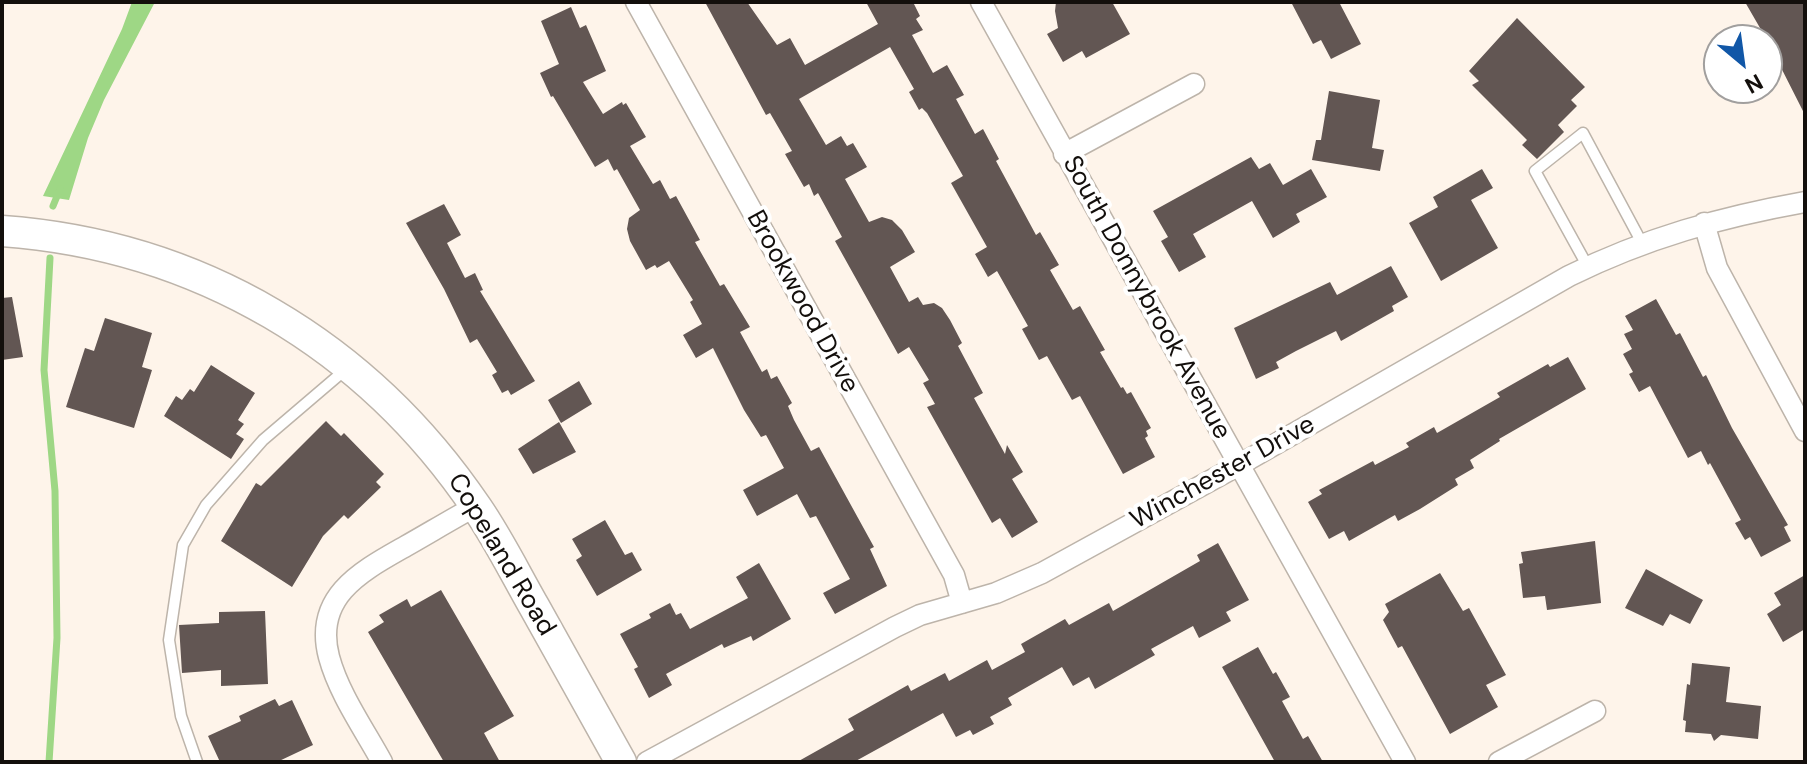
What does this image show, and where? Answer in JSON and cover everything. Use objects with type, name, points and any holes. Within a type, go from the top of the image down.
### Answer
[{"type":"street","name":"Brookwood Drive","points":[[636,2],[954,575],[962,603]]},
{"type":"street","name":"South Donnybrook Avenue","points":[[981,2],[1405,762]]},
{"type":"street","points":[[1064,154],[1194,84]]},
{"type":"street","name":"Winchester Drive","points":[[647,762],[920,615],[996,593],[1042,573],[1588,267],[1642,243],[1704,223],[1805,202]]},
{"type":"street","points":[[1704,223],[1717,268],[1805,431]]},
{"type":"street","name":"Copeland Road","points":[[2,231],[94,243],[202,278],[291,324],[350,367],[426,441],[476,506],[621,762]]},
{"type":"street","points":[[382,762],[341,688],[329,655],[328,623],[337,595],[362,571],[476,506]]},
{"type":"street","points":[[1499,762],[1595,711]]},
{"type":"lane","points":[[1588,267],[1535,171],[1583,133],[1642,243]]},
{"type":"lane","points":[[197,762],[181,716],[169,640],[183,545],[206,505],[263,440],[350,367]]},
{"type":"shaded area","points":[[132,2],[155,2],[104,100],[88,138],[69,200],[43,196],[122,29]]},
{"type":"building","points":[[705,2],[747,2],[777,45],[790,38],[805,65],[878,24],[866,2],[913,2],[920,16],[916,19],[923,30],[912,35],[933,73],[947,65],[964,95],[956,99],[975,134],[983,129],[999,159],[996,161],[1036,235],[1040,232],[1059,265],[1050,270],[1073,310],[1080,306],[1105,350],[1100,352],[1121,388],[1127,394],[1131,392],[1151,428],[1146,431],[1148,436],[1145,438],[1155,457],[1123,474],[1080,396],[1072,400],[1047,356],[1039,360],[1022,329],[1028,326],[997,271],[988,277],[975,254],[987,247],[951,183],[963,176],[927,113],[922,108],[919,110],[909,92],[914,89],[890,47],[799,99],[826,145],[841,136],[847,146],[853,143],[867,167],[845,179],[869,222],[882,217],[892,220],[915,252],[890,267],[909,302],[918,297],[923,305],[934,303],[950,320],[962,343],[958,346],[983,393],[974,398],[1005,454],[1007,445],[1023,472],[1012,479],[1038,522],[1012,538],[1000,518],[992,523],[927,407],[935,404],[923,383],[929,380],[909,347],[898,354],[835,241],[842,237],[818,193],[814,196],[809,184],[804,187],[785,154],[792,151],[770,113],[766,115]]},
{"type":"building","points":[[1056,2],[1112,2],[1130,34],[1086,58],[1082,51],[1063,62],[1047,34],[1058,28]]},
{"type":"building","points":[[1291,2],[1339,2],[1361,44],[1331,59],[1321,40],[1313,44]]},
{"type":"building","points":[[1745,2],[1805,2],[1805,115],[1783,72],[1783,24],[1758,24]]},
{"type":"building","points":[[571,7],[580,28],[586,25],[606,71],[583,82],[603,114],[622,102],[623,105],[626,103],[646,137],[630,146],[653,184],[660,180],[670,199],[676,196],[700,240],[695,242],[720,286],[724,284],[750,327],[740,332],[762,372],[767,369],[771,379],[777,376],[792,403],[788,406],[794,420],[811,451],[819,447],[874,547],[870,549],[887,586],[835,614],[823,593],[850,579],[816,516],[810,518],[797,494],[757,516],[743,490],[784,468],[766,435],[761,437],[744,410],[713,348],[696,358],[683,335],[702,324],[690,302],[693,300],[669,261],[646,270],[627,229],[629,218],[640,210],[608,159],[595,167],[551,97],[540,73],[559,64],[541,21]]},
{"type":"building","points":[[1517,18],[1585,87],[1571,100],[1577,106],[1558,125],[1564,132],[1537,159],[1522,145],[1527,140],[1472,85],[1479,81],[1469,71]]},
{"type":"building","points":[[1329,91],[1380,100],[1372,148],[1384,150],[1380,171],[1312,160],[1316,140],[1321,140]]},
{"type":"building","points":[[1251,157],[1259,169],[1270,163],[1283,185],[1311,169],[1327,197],[1296,214],[1300,222],[1273,238],[1252,201],[1193,234],[1206,257],[1179,272],[1161,241],[1168,237],[1153,211]]},
{"type":"building","points":[[1482,169],[1493,188],[1471,200],[1498,248],[1441,281],[1409,223],[1438,207],[1433,197]]},
{"type":"building","points":[[444,204],[461,235],[447,243],[465,278],[475,273],[483,290],[480,291],[535,381],[511,395],[508,390],[502,393],[492,375],[497,372],[477,339],[470,343],[444,289],[406,223]]},
{"type":"building","points":[[1391,266],[1408,297],[1392,306],[1394,311],[1341,341],[1336,331],[1276,362],[1279,368],[1256,379],[1234,328],[1330,282],[1337,295]]},
{"type":"building","points":[[12,297],[23,357],[2,360],[2,298]]},
{"type":"building","points":[[1656,299],[1676,335],[1680,333],[1703,377],[1706,375],[1732,428],[1788,525],[1784,527],[1791,541],[1761,557],[1750,537],[1745,540],[1735,523],[1741,520],[1710,463],[1708,465],[1701,451],[1688,458],[1650,386],[1639,392],[1629,374],[1633,372],[1623,354],[1632,349],[1624,334],[1633,330],[1625,316]]},
{"type":"building","points":[[105,318],[152,333],[142,367],[152,370],[134,428],[66,407],[85,348],[94,351]]},
{"type":"building","points":[[1568,357],[1586,389],[1499,439],[1470,460],[1474,468],[1455,479],[1458,485],[1420,509],[1398,521],[1395,515],[1349,541],[1344,531],[1329,539],[1308,502],[1322,494],[1319,490],[1373,461],[1375,465],[1409,447],[1406,443],[1434,427],[1437,433],[1500,397],[1497,393],[1548,364],[1550,367]]},
{"type":"building","points":[[211,365],[255,393],[238,420],[244,424],[236,434],[244,439],[231,459],[164,416],[176,396],[182,400],[190,389],[194,392]]},
{"type":"building","points":[[579,381],[592,404],[561,423],[548,400]]},
{"type":"building","points":[[326,421],[341,436],[344,433],[384,474],[376,482],[381,487],[348,519],[344,515],[323,536],[292,587],[221,541],[256,483],[261,486]]},
{"type":"building","points":[[559,422],[576,452],[533,474],[518,449]]},
{"type":"building","points":[[605,520],[625,555],[632,552],[642,570],[597,596],[576,560],[582,556],[572,539]]},
{"type":"building","points":[[1595,541],[1601,603],[1547,610],[1545,596],[1523,598],[1519,564],[1523,563],[1521,552]]},
{"type":"building","points":[[1218,543],[1249,600],[1226,612],[1231,621],[1199,638],[1193,626],[1151,649],[1155,655],[1095,689],[1089,677],[1073,686],[1062,667],[1008,698],[1012,705],[990,717],[994,724],[973,735],[970,730],[956,737],[943,713],[854,762],[797,762],[854,730],[848,719],[908,685],[911,691],[945,673],[949,681],[987,660],[992,670],[1025,652],[1021,644],[1065,619],[1069,625],[1109,603],[1113,611],[1200,561],[1197,555]]},
{"type":"building","points":[[759,563],[791,619],[753,641],[751,636],[724,648],[722,644],[666,674],[672,685],[649,698],[634,669],[638,667],[620,634],[651,618],[649,614],[670,603],[676,615],[681,613],[690,629],[748,598],[736,577]]},
{"type":"building","points":[[1646,569],[1703,600],[1690,624],[1670,614],[1663,626],[1625,608]]},
{"type":"building","points":[[1440,573],[1463,611],[1469,608],[1506,675],[1486,685],[1498,707],[1450,734],[1402,646],[1398,648],[1383,620],[1389,612],[1385,604]]},
{"type":"building","points":[[1805,575],[1805,629],[1783,642],[1767,614],[1781,605],[1774,593]]},
{"type":"building","points":[[441,590],[514,716],[484,733],[500,762],[444,762],[368,632],[384,622],[379,615],[407,599],[411,607]]},
{"type":"building","points":[[265,611],[268,684],[221,686],[221,670],[182,673],[179,625],[219,623],[219,612]]},
{"type":"building","points":[[1258,647],[1290,697],[1282,701],[1303,739],[1308,736],[1323,762],[1275,762],[1222,667]]},
{"type":"building","points":[[1692,663],[1730,667],[1726,702],[1761,706],[1758,739],[1721,735],[1714,741],[1711,734],[1685,732],[1686,721],[1683,720]]},
{"type":"building","points":[[275,699],[279,706],[292,700],[313,745],[277,762],[220,762],[208,736],[241,721],[239,716]]},
{"type":"waterway","points":[[53,206],[60,189]]},
{"type":"waterway","points":[[49,762],[57,638],[55,491],[44,370],[50,258]]}]
